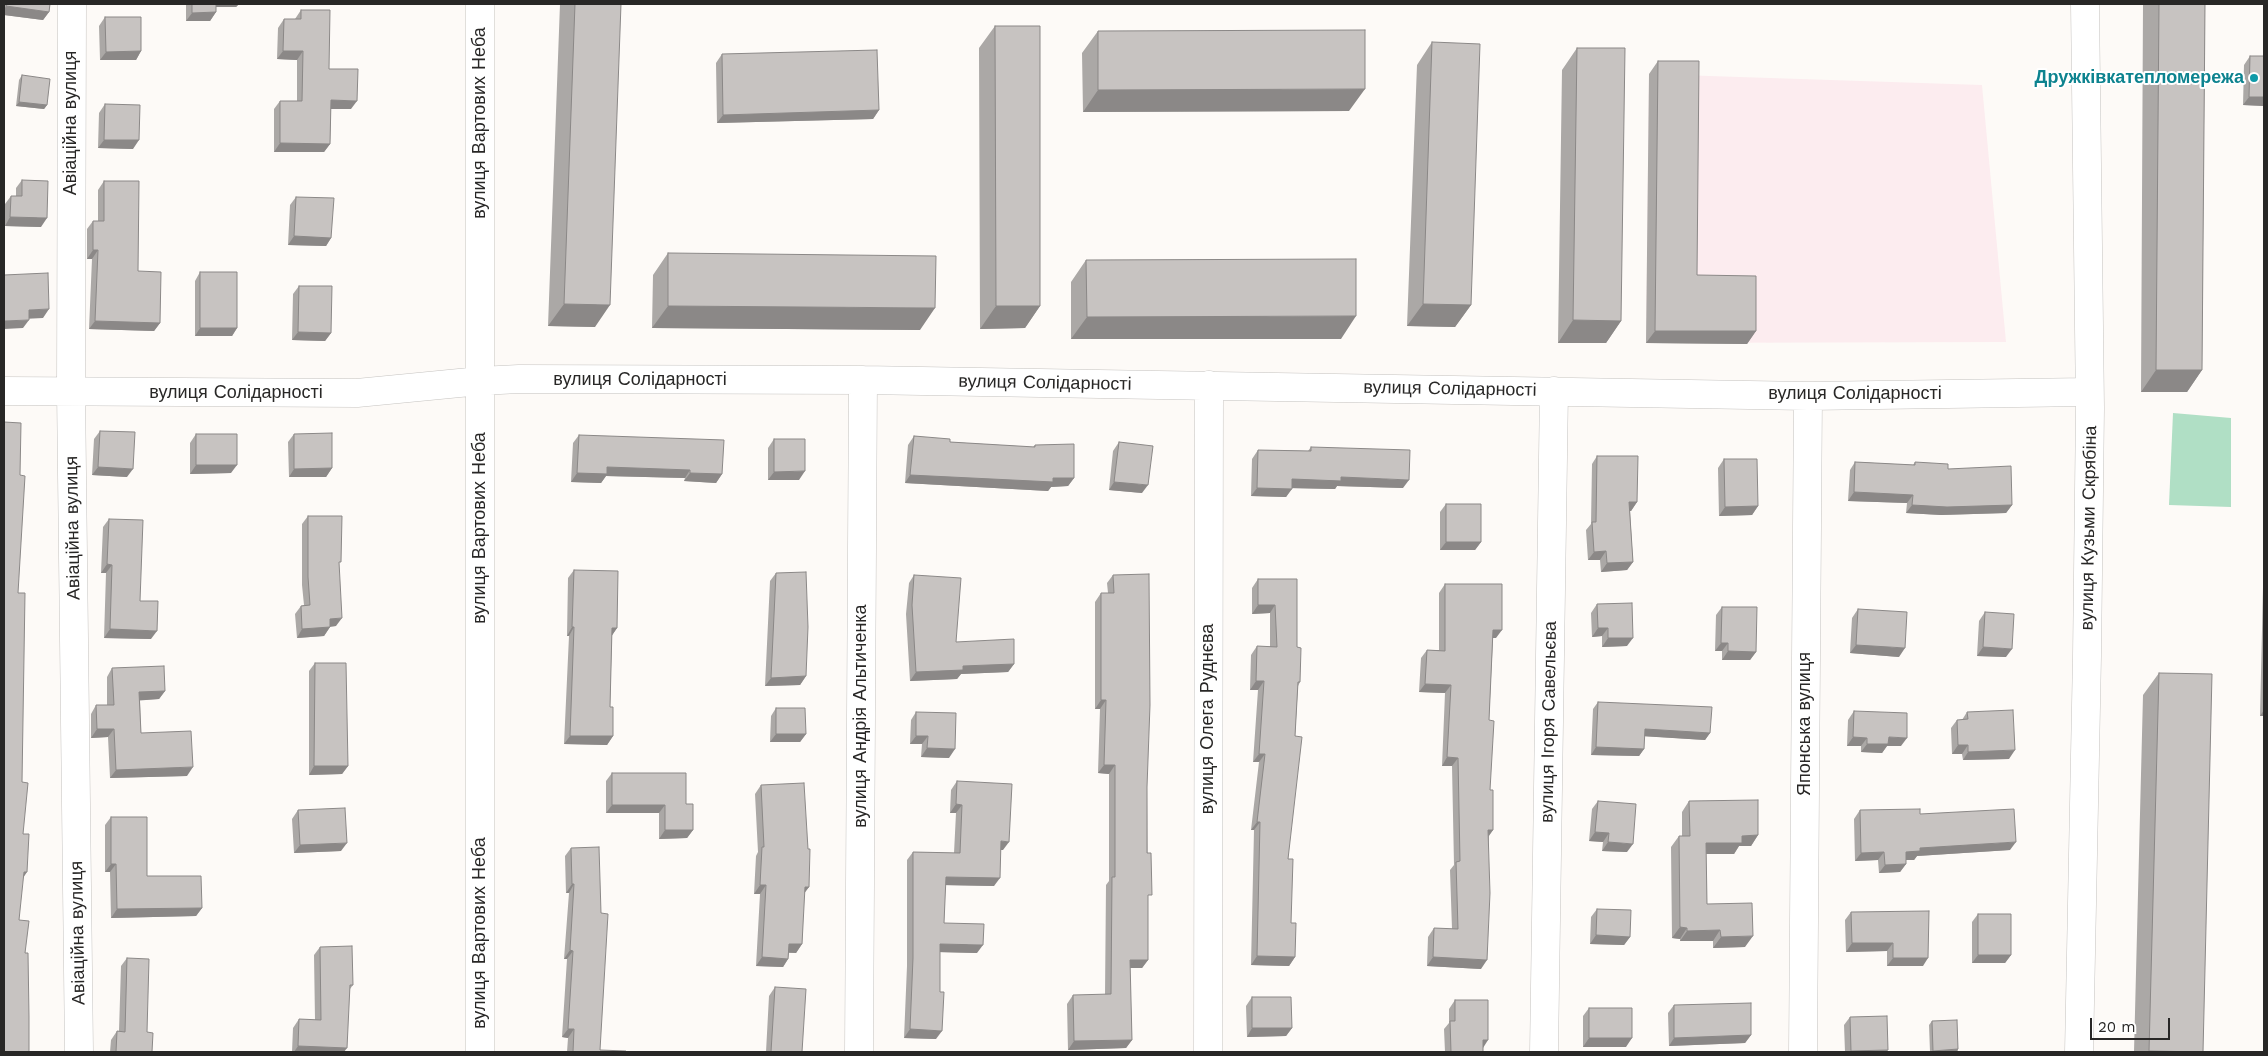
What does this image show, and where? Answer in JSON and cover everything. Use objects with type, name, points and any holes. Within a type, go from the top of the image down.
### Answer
[{"type":"street","name":"Авіаційна вулиця","points":[[72,4],[71,391],[79,1052]]},
{"type":"street","name":"вулиця Вартових Неба","points":[[480,4],[480,1052]]},
{"type":"street","name":"вулиця Кузьми Скрябіна","points":[[2078,1052],[2087,656],[2090,408],[2085,4]]},
{"type":"street","name":"вулиця Солідарності","points":[[4,391],[357,394],[480,381],[863,380],[1808,396],[2087,392]]},
{"type":"street","name":"вулиця Андрія Альтиченка","points":[[859,1052],[863,380]]},
{"type":"street","name":"вулиця Олега Руднєва","points":[[1208,1052],[1209,386]]},
{"type":"street","name":"вулиця Ігоря Савельєва","points":[[1544,1052],[1554,391]]},
{"type":"street","name":"Японська вулиця","points":[[1803,1052],[1808,396]]},
{"type":"shaded area","points":[[1649,74],[1982,85],[2006,342],[1646,343]]},
{"type":"green space","points":[[2173,413],[2231,418],[2231,507],[2169,505]]},
{"type":"building","points":[[7,4],[50,4],[49,12],[6,6]]},
{"type":"building","points":[[192,4],[216,4],[216,12],[192,13]]},
{"type":"building","points":[[575,4],[621,4],[610,305],[564,304]]},
{"type":"building","points":[[2159,4],[2205,4],[2202,370],[2156,370]]},
{"type":"building","points":[[301,10],[330,10],[329,69],[358,69],[357,101],[331,100],[330,144],[280,143],[280,101],[302,101],[303,51],[283,51],[284,19],[301,19]]},
{"type":"building","points":[[105,17],[141,17],[141,51],[106,52]]},
{"type":"building","points":[[995,26],[1040,26],[1040,306],[996,306]]},
{"type":"building","points":[[1365,30],[1365,89],[1098,90],[1098,31]]},
{"type":"building","points":[[1432,42],[1480,44],[1471,305],[1423,304]]},
{"type":"building","points":[[1577,48],[1625,48],[1621,321],[1573,320]]},
{"type":"building","points":[[877,50],[879,110],[723,115],[722,54]]},
{"type":"building","points":[[2250,56],[2264,56],[2264,97],[2249,97]]},
{"type":"building","points":[[1658,61],[1699,61],[1697,275],[1756,276],[1756,331],[1655,331]]},
{"type":"building","points":[[22,75],[50,79],[47,105],[19,102]]},
{"type":"building","points":[[105,104],[140,105],[139,140],[104,140]]},
{"type":"building","points":[[22,180],[48,181],[47,218],[10,217],[11,196],[22,196]]},
{"type":"building","points":[[104,181],[139,181],[138,271],[161,272],[160,323],[95,321],[98,250],[93,250],[93,221],[104,221]]},
{"type":"building","points":[[296,197],[334,198],[331,238],[294,236]]},
{"type":"building","points":[[668,253],[936,256],[935,308],[668,306]]},
{"type":"building","points":[[1356,259],[1356,316],[1087,317],[1086,260]]},
{"type":"building","points":[[200,272],[237,272],[237,328],[200,328]]},
{"type":"building","points":[[48,273],[49,309],[29,310],[29,320],[4,321],[4,275]]},
{"type":"building","points":[[299,286],[332,286],[331,333],[298,332]]},
{"type":"building","points":[[4,422],[21,423],[20,475],[25,476],[18,593],[25,593],[22,782],[28,783],[23,834],[29,834],[27,872],[24,872],[19,920],[29,921],[25,953],[28,953],[29,1052],[4,1052]]},
{"type":"building","points":[[100,431],[135,432],[133,469],[98,467]]},
{"type":"building","points":[[332,433],[332,468],[294,469],[294,434]]},
{"type":"building","points":[[196,434],[237,434],[237,465],[196,465]]},
{"type":"building","points":[[579,435],[724,440],[722,474],[690,473],[690,470],[607,467],[607,474],[577,473]]},
{"type":"building","points":[[914,436],[950,439],[950,442],[1035,447],[1035,445],[1074,444],[1074,478],[1053,478],[1053,482],[910,475]]},
{"type":"building","points":[[774,439],[805,439],[805,471],[774,472]]},
{"type":"building","points":[[1119,442],[1153,446],[1148,485],[1114,482]]},
{"type":"building","points":[[1311,447],[1410,450],[1409,480],[1341,477],[1341,481],[1292,479],[1292,489],[1257,488],[1258,450],[1311,451]]},
{"type":"building","points":[[1597,456],[1638,456],[1637,502],[1629,502],[1633,562],[1607,563],[1606,551],[1594,552],[1592,522],[1596,522]]},
{"type":"building","points":[[1724,459],[1757,459],[1758,506],[1725,507]]},
{"type":"building","points":[[1855,462],[1915,465],[1915,462],[1948,464],[1948,469],[2011,466],[2012,505],[1947,507],[1912,505],[1913,495],[1854,492]]},
{"type":"building","points":[[1446,504],[1481,504],[1481,542],[1446,542]]},
{"type":"building","points":[[308,516],[342,516],[341,562],[339,562],[342,618],[330,619],[330,627],[302,629],[301,606],[310,605]]},
{"type":"building","points":[[109,519],[143,520],[140,601],[158,601],[157,631],[110,629],[112,565],[107,564]]},
{"type":"building","points":[[574,570],[618,571],[617,628],[612,628],[610,707],[613,707],[613,736],[570,736]]},
{"type":"building","points":[[806,572],[808,627],[806,676],[771,678],[776,573]]},
{"type":"building","points":[[1149,574],[1150,705],[1147,853],[1151,853],[1152,895],[1148,895],[1148,960],[1130,960],[1132,1040],[1074,1041],[1073,995],[1111,994],[1112,877],[1115,877],[1115,765],[1104,765],[1106,700],[1101,700],[1101,593],[1114,593],[1113,575]]},
{"type":"building","points":[[914,575],[961,578],[956,642],[1014,639],[1014,664],[963,666],[963,670],[916,672],[912,605]]},
{"type":"building","points":[[1258,579],[1297,579],[1297,647],[1301,648],[1295,736],[1302,737],[1288,859],[1293,859],[1291,923],[1296,923],[1295,957],[1257,956],[1260,822],[1257,822],[1265,754],[1259,754],[1264,681],[1256,681],[1257,646],[1277,647],[1275,605],[1258,605]]},
{"type":"building","points":[[1445,584],[1502,584],[1502,630],[1493,630],[1489,720],[1494,721],[1490,790],[1493,790],[1493,830],[1488,830],[1490,893],[1487,960],[1433,957],[1434,928],[1458,929],[1456,862],[1460,861],[1458,758],[1447,757],[1451,685],[1425,684],[1427,650],[1445,651]]},
{"type":"building","points":[[1632,603],[1633,638],[1608,638],[1608,628],[1598,628],[1597,604]]},
{"type":"building","points":[[1722,607],[1757,607],[1756,652],[1728,651],[1728,643],[1721,643]]},
{"type":"building","points":[[1858,609],[1907,612],[1905,648],[1856,645]]},
{"type":"building","points":[[1985,612],[2014,614],[2012,649],[1983,647]]},
{"type":"building","points":[[315,663],[346,663],[348,766],[314,766]]},
{"type":"building","points":[[164,666],[165,691],[139,692],[141,733],[191,731],[193,767],[116,770],[114,729],[97,729],[96,705],[114,705],[112,668]]},
{"type":"building","points":[[2159,673],[2212,674],[2203,1052],[2149,1051]]},
{"type":"building","points":[[1598,702],[1712,707],[1710,733],[1645,729],[1644,749],[1596,747]]},
{"type":"building","points":[[776,708],[805,708],[806,734],[776,734]]},
{"type":"building","points":[[2013,710],[2015,750],[1968,752],[1968,745],[1958,745],[1957,720],[1968,719],[1967,712]]},
{"type":"building","points":[[1854,711],[1907,713],[1907,738],[1889,737],[1888,744],[1867,744],[1867,738],[1853,737]]},
{"type":"building","points":[[916,712],[956,713],[955,749],[927,748],[928,736],[916,736]]},
{"type":"building","points":[[612,773],[686,773],[686,804],[693,804],[693,830],[665,830],[665,805],[612,805]]},
{"type":"building","points":[[957,781],[1012,784],[1009,842],[1001,841],[1000,878],[946,877],[944,923],[984,924],[983,945],[940,944],[940,992],[944,992],[942,1031],[910,1029],[913,958],[913,852],[960,853],[962,805],[956,804]]},
{"type":"building","points":[[804,783],[808,849],[810,849],[809,887],[805,887],[802,944],[789,944],[788,959],[762,957],[766,885],[760,885],[762,847],[764,847],[761,785]]},
{"type":"building","points":[[1758,800],[1758,835],[1742,836],[1742,843],[1706,843],[1707,904],[1752,903],[1753,936],[1721,937],[1720,930],[1687,931],[1687,928],[1680,927],[1679,836],[1690,836],[1689,801]]},
{"type":"building","points":[[1598,801],[1636,804],[1633,844],[1608,842],[1609,833],[1595,832]]},
{"type":"building","points":[[345,808],[347,843],[300,845],[298,810]]},
{"type":"building","points":[[1920,809],[1920,814],[2014,809],[2016,842],[1920,848],[1920,851],[1906,852],[1906,864],[1885,865],[1884,852],[1861,853],[1860,810]]},
{"type":"building","points":[[111,817],[147,817],[147,876],[201,876],[202,908],[117,909],[116,864],[111,864]]},
{"type":"building","points":[[599,847],[601,913],[608,914],[600,1050],[626,1052],[573,1052],[574,1029],[568,1029],[573,951],[570,950],[574,884],[572,884],[571,848]]},
{"type":"building","points":[[1597,909],[1631,910],[1630,937],[1596,935]]},
{"type":"building","points":[[1929,911],[1928,958],[1893,958],[1893,943],[1852,943],[1851,912]]},
{"type":"building","points":[[1978,914],[2011,914],[2011,955],[1978,955]]},
{"type":"building","points":[[352,946],[353,985],[350,985],[347,1048],[298,1046],[299,1019],[321,1020],[320,947]]},
{"type":"building","points":[[127,958],[149,959],[147,1032],[153,1033],[152,1052],[116,1052],[117,1031],[125,1032]]},
{"type":"building","points":[[775,987],[806,989],[802,1052],[771,1052]]},
{"type":"building","points":[[1252,997],[1291,997],[1292,1028],[1252,1028]]},
{"type":"building","points":[[1455,1000],[1488,1000],[1488,1040],[1483,1040],[1483,1052],[1451,1052],[1450,1021],[1455,1021]]},
{"type":"building","points":[[1751,1003],[1751,1035],[1674,1038],[1674,1005]]},
{"type":"building","points":[[1589,1008],[1632,1008],[1632,1038],[1589,1038]]},
{"type":"building","points":[[1887,1016],[1888,1050],[1851,1051],[1850,1017]]},
{"type":"building","points":[[1957,1020],[1958,1049],[1933,1051],[1932,1021]]},
{"type":"place","name":"Дружківкатепломережа","points":[[2254,78]]}]
